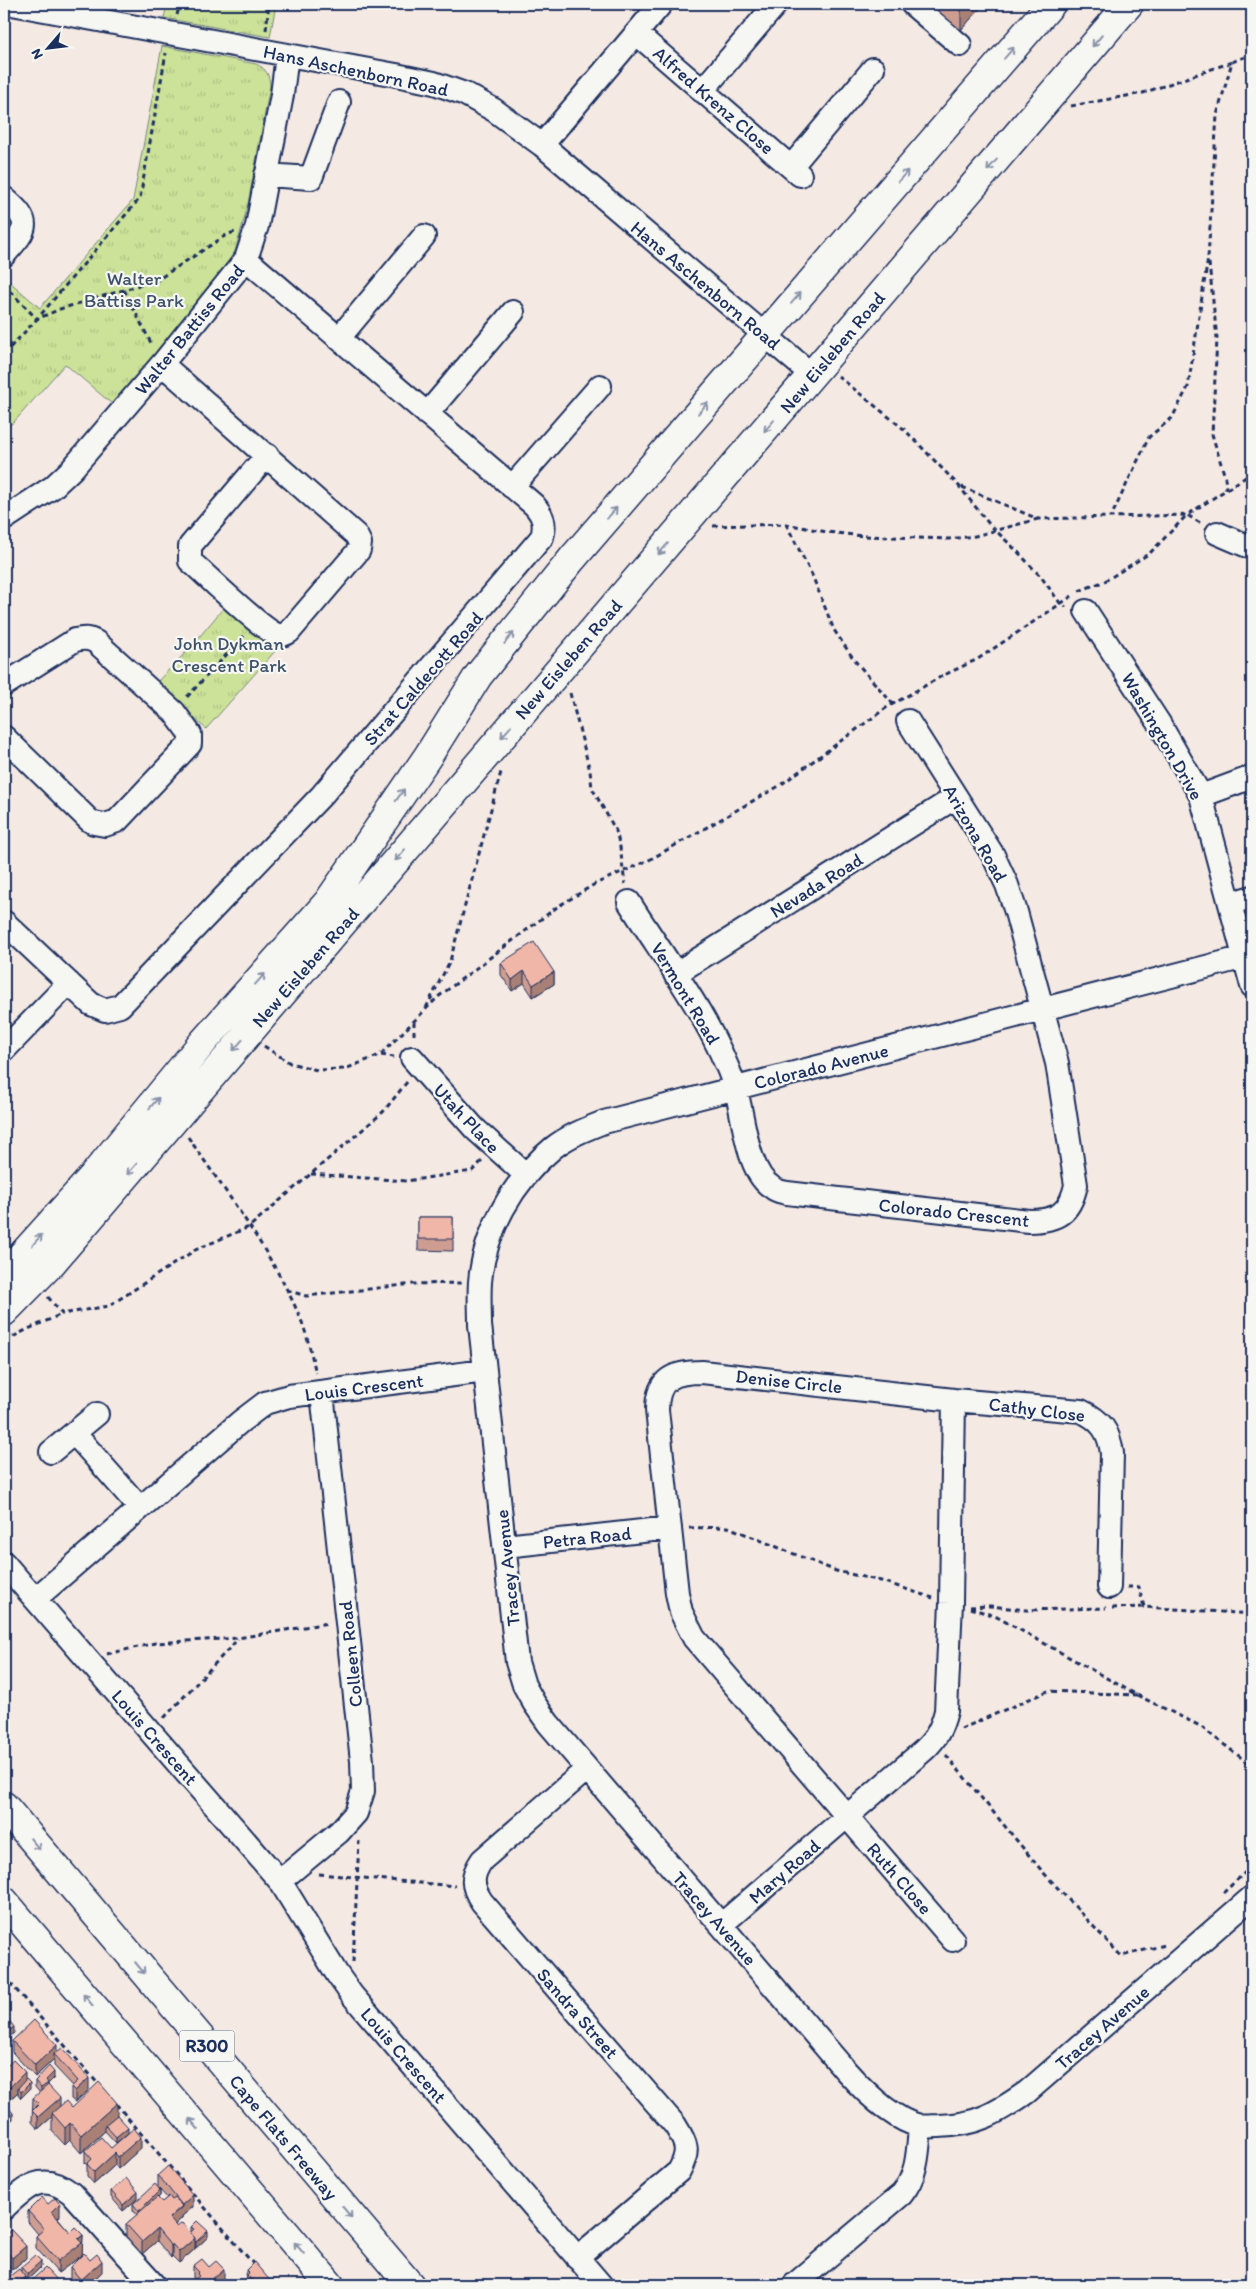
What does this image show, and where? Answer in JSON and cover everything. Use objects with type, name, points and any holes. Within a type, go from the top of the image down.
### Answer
[{"type":"main road","name":"New Eisleben Road","points":[[4,1275],[93,1176],[204,1041],[328,902],[428,756],[478,676],[572,559],[1051,4]]},
{"type":"main road","name":"New Eisleben Road","points":[[4,1312],[50,1265],[823,375],[1129,4]]},
{"type":"main road","name":"Cape Flats Freeway","points":[[4,1806],[410,2285]]},
{"type":"main road","points":[[4,1900],[330,2285]]},
{"type":"street","name":"Hans Aschenborn Road","points":[[12,4],[396,75],[434,83],[465,94],[494,110],[542,145],[765,335],[823,375]]},
{"type":"street","points":[[542,145],[662,4]]},
{"type":"street","points":[[702,91],[776,4]]},
{"type":"street","points":[[912,4],[960,45]]},
{"type":"street","name":"Alfred Krenz Close","points":[[637,34],[796,171],[873,69]]},
{"type":"street","name":"Walter Battiss Road","points":[[4,519],[62,480],[162,364],[246,259],[257,226],[282,95],[287,55]]},
{"type":"street","points":[[266,175],[311,178],[339,102]]},
{"type":"street","points":[[4,198],[18,210],[24,223],[21,236],[4,255]]},
{"type":"street","points":[[339,338],[424,236]]},
{"type":"street","name":"Strat Caldecott Road","points":[[4,922],[98,1008],[105,1010],[120,1006],[322,795],[539,543],[544,530],[542,517],[534,505],[246,259]]},
{"type":"street","points":[[427,414],[513,312]]},
{"type":"street","points":[[162,364],[266,455],[356,535],[360,542],[359,550],[289,632],[282,636],[276,634],[258,620],[190,561],[188,550],[266,455]]},
{"type":"street","points":[[512,487],[600,386]]},
{"type":"street","points":[[1218,533],[1252,548]]},
{"type":"street","name":"Washington Drive","points":[[1086,611],[1159,723],[1201,796],[1252,986]]},
{"type":"street","points":[[4,685],[76,640],[84,638],[96,642],[174,712],[190,734],[190,744],[122,818],[106,825],[89,820],[4,737]]},
{"type":"street","name":"Arizona Road","points":[[908,721],[993,855],[1007,885],[1016,912],[1041,1010]]},
{"type":"street","points":[[1201,796],[1252,777]]},
{"type":"street","name":"Nevada Road","points":[[674,974],[956,797]]},
{"type":"street","points":[[1231,903],[1252,897]]},
{"type":"street","name":"Vermont Road","points":[[629,902],[713,1035],[736,1088]]},
{"type":"street","name":"Colorado Avenue","points":[[480,1282],[493,1230],[505,1205],[526,1175],[553,1148],[577,1133],[604,1122],[1245,957]]},
{"type":"street","points":[[4,1050],[69,983]]},
{"type":"street","name":"Colorado Crescent","points":[[736,1088],[754,1162],[762,1178],[772,1188],[787,1193],[1029,1221],[1045,1221],[1056,1217],[1067,1208],[1073,1198],[1076,1185],[1057,1062],[1041,1010]]},
{"type":"street","name":"Utah Place","points":[[416,1062],[476,1129],[526,1175]]},
{"type":"street","name":"Tracey Avenue","points":[[480,1282],[480,1324],[504,1546],[518,1662],[524,1684],[548,1723],[862,2089],[877,2102],[920,2126],[959,2125],[981,2120],[1001,2111],[1027,2092],[1252,1897]]},
{"type":"street","name":"Louis Crescent","points":[[485,1371],[288,1396],[265,1403],[35,1599],[280,1881],[336,1974],[352,1995],[600,2285]]},
{"type":"street","name":"Denise Circle","points":[[847,1816],[694,1638],[687,1627],[677,1593],[657,1396],[667,1380],[677,1374],[702,1372],[954,1400]]},
{"type":"street","name":"Colleen Road","points":[[280,1881],[356,1813],[363,1790],[362,1761],[322,1393]]},
{"type":"street","points":[[847,1816],[934,1740],[942,1728],[946,1711],[951,1594],[954,1400]]},
{"type":"street","name":"Cathy Close","points":[[954,1400],[1081,1411],[1093,1416],[1103,1425],[1110,1438],[1112,1467],[1109,1587]]},
{"type":"street","points":[[51,1452],[97,1414]]},
{"type":"street","points":[[74,1433],[140,1508]]},
{"type":"street","name":"Petra Road","points":[[504,1546],[670,1528]]},
{"type":"street","points":[[4,1563],[35,1599]]},
{"type":"street","name":"Sandra Street","points":[[577,2258],[679,2171],[686,2157],[685,2141],[668,2118],[482,1902],[475,1893],[472,1883],[475,1871],[482,1860],[587,1769]]},
{"type":"street","name":"Mary Road","points":[[721,1925],[847,1816]]},
{"type":"street","name":"Ruth Close","points":[[847,1816],[953,1940]]},
{"type":"street","points":[[794,2285],[902,2194],[910,2184],[915,2169],[920,2126]]},
{"type":"street","points":[[4,2208],[28,2187],[38,2182],[50,2182],[61,2185],[71,2193],[141,2281]]},
{"type":"path","points":[[264,51],[269,4]]},
{"type":"path","points":[[4,354],[37,319],[140,198],[167,44]]},
{"type":"path","points":[[1066,104],[1069,106],[1144,92],[1252,54]]},
{"type":"path","points":[[1112,515],[1149,437],[1172,418],[1188,387],[1208,258],[1217,115],[1232,62]]},
{"type":"path","points":[[37,319],[60,309],[157,280],[228,234],[257,226]]},
{"type":"path","points":[[1208,258],[1217,339],[1212,434],[1226,477],[1226,490]]},
{"type":"path","points":[[4,285],[37,319]]},
{"type":"path","points":[[124,290],[162,364]]},
{"type":"path","points":[[823,375],[905,430],[960,486],[995,530],[1042,578],[1060,603],[1071,611],[1086,611]]},
{"type":"path","points":[[259,1043],[290,1063],[316,1070],[345,1070],[380,1055],[424,1011],[495,953],[557,907],[595,884],[651,859],[778,786],[893,704],[942,676],[978,659],[1085,587],[1105,582],[1142,559],[1187,515],[1252,473]]},
{"type":"path","points":[[960,486],[1038,519]]},
{"type":"path","points":[[713,526],[786,524],[828,532],[864,536],[948,539],[974,536],[1038,519],[1112,515],[1187,515],[1218,533]]},
{"type":"path","points":[[786,524],[812,575],[834,630],[855,662],[908,721]]},
{"type":"path","points":[[174,712],[258,620]]},
{"type":"path","points":[[567,683],[590,771],[592,788],[616,831],[629,902]]},
{"type":"path","points":[[424,1011],[450,961],[502,769]]},
{"type":"path","points":[[5,1342],[26,1330],[62,1314],[109,1306],[195,1250],[249,1227],[384,1112],[416,1062]]},
{"type":"path","points":[[183,1130],[249,1227],[287,1290],[300,1317],[322,1393]]},
{"type":"path","points":[[310,1174],[407,1181],[472,1171],[496,1149]]},
{"type":"path","points":[[287,1290],[306,1296],[413,1284],[480,1282]]},
{"type":"path","points":[[42,1291],[62,1314]]},
{"type":"path","points":[[1109,1587],[1139,1587],[1144,1606]]},
{"type":"path","points":[[966,1607],[990,1606],[1026,1610],[1144,1606],[1252,1614]]},
{"type":"path","points":[[1246,1614],[1252,1628]]},
{"type":"path","points":[[85,1657],[123,1651],[155,1643],[238,1638],[318,1624],[346,1622]]},
{"type":"path","points":[[151,1732],[238,1638]]},
{"type":"path","points":[[1137,1694],[1048,1691],[934,1740],[1042,1871],[1121,1956],[1167,1944]]},
{"type":"path","points":[[353,1968],[359,1835]]},
{"type":"path","points":[[1217,1898],[1252,1866]]},
{"type":"path","points":[[318,1874],[453,1887]]},
{"type":"path","points":[[4,1976],[104,2090]]},
{"type":"path","points":[[110,2098],[258,2270]]},
{"type":"green space","points":[[167,4],[276,4],[270,37],[164,18]]},
{"type":"green space","name":"Walter Battiss Park","points":[[162,46],[256,64],[265,70],[268,76],[270,86],[247,209],[235,251],[214,285],[112,404],[65,364],[14,422],[4,429],[4,277],[40,308],[133,200]]},
{"type":"green space","name":"John Dykman Crescent Park","points":[[225,606],[276,650],[206,729],[156,683],[191,647]]},
{"type":"building","points":[[534,942],[554,972],[533,985],[524,971],[512,980],[501,963]]},
{"type":"building","points":[[418,1217],[453,1217],[453,1239],[418,1239]]},
{"type":"building","points":[[8,2019],[14,2027],[10,2030],[4,2024]]},
{"type":"building","points":[[34,2020],[57,2045],[35,2065],[12,2041]]},
{"type":"building","points":[[4,2024],[10,2031],[4,2037]]},
{"type":"building","points":[[62,2048],[89,2078],[75,2091],[71,2087],[78,2081],[54,2054]]},
{"type":"building","points":[[13,2060],[25,2072],[5,2092],[4,2069]]},
{"type":"building","points":[[49,2066],[54,2072],[46,2080],[48,2083],[41,2088],[35,2081]]},
{"type":"building","points":[[26,2079],[30,2083],[21,2092],[18,2088]]},
{"type":"building","points":[[99,2082],[117,2103],[81,2135],[70,2123],[65,2128],[52,2113],[66,2101],[72,2108]]},
{"type":"building","points":[[48,2085],[60,2098],[38,2117],[32,2111],[39,2104],[33,2098]]},
{"type":"building","points":[[8,2107],[13,2113],[7,2119],[9,2121],[4,2126],[4,2111]]},
{"type":"building","points":[[117,2115],[128,2127],[116,2137],[105,2125]]},
{"type":"building","points":[[134,2128],[141,2137],[118,2157],[115,2153],[94,2172],[87,2164],[92,2159],[85,2151],[101,2137],[111,2148]]},
{"type":"building","points":[[168,2166],[193,2195],[182,2205],[158,2175]]},
{"type":"building","points":[[126,2178],[138,2192],[123,2205],[111,2191]]},
{"type":"building","points":[[155,2184],[160,2190],[139,2211],[133,2204]]},
{"type":"building","points":[[169,2196],[172,2200],[175,2198],[182,2206],[169,2218],[177,2227],[182,2223],[195,2238],[179,2252],[172,2244],[171,2246],[157,2229],[142,2242],[126,2224],[157,2197],[162,2202]]},
{"type":"building","points":[[42,2197],[48,2204],[55,2198],[60,2204],[52,2212],[70,2232],[75,2227],[83,2235],[78,2239],[82,2243],[58,2261],[36,2236],[44,2229],[28,2211]]},
{"type":"building","points":[[197,2221],[208,2231],[196,2242],[190,2233],[194,2229],[191,2227]]},
{"type":"building","points":[[11,2230],[26,2246],[12,2258],[4,2249],[4,2236]]},
{"type":"building","points":[[84,2253],[90,2260],[97,2254],[102,2261],[81,2280],[70,2267]]},
{"type":"building","points":[[35,2255],[41,2261],[27,2274],[21,2267]]},
{"type":"building","points":[[202,2259],[209,2267],[216,2261],[224,2269],[205,2285],[200,2285],[195,2279],[199,2276],[197,2274],[199,2272],[193,2266]]},
{"type":"building","points":[[254,2262],[274,2285],[256,2285],[247,2275],[249,2273],[246,2270]]},
{"type":"building","points":[[45,2268],[61,2285],[38,2285],[33,2279]]},
{"type":"building","points":[[19,2269],[25,2277],[15,2285],[11,2285],[6,2279]]},
{"type":"building","points":[[4,2279],[10,2285],[4,2285]]}]
